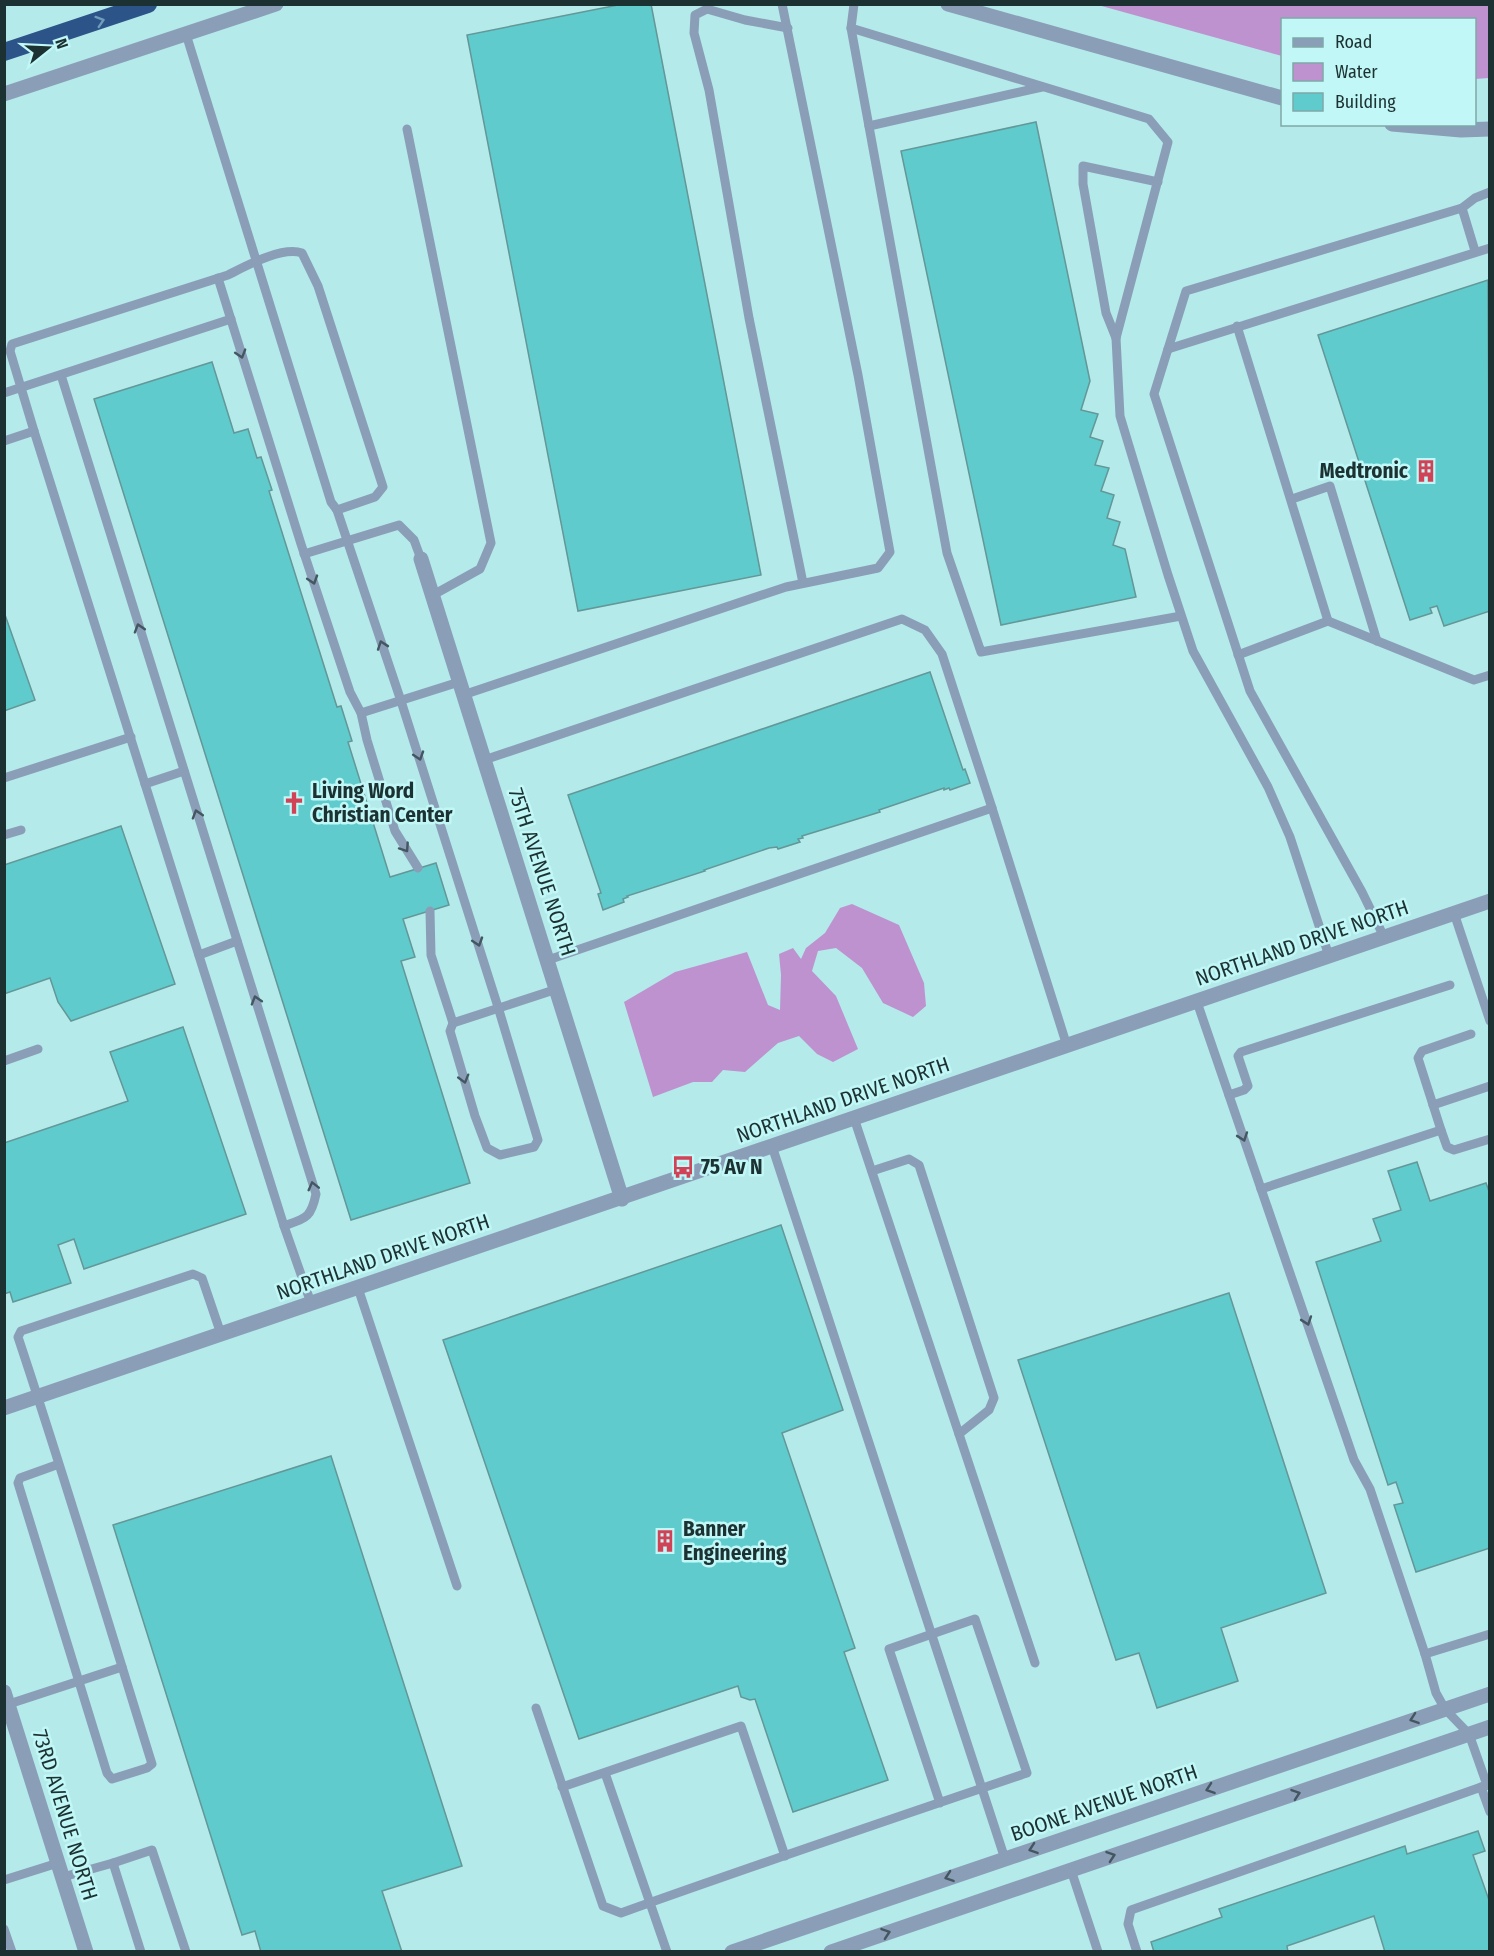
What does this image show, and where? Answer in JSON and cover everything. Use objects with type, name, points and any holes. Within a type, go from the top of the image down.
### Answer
[{"type":"highway","points":[[4,52],[148,4]]},
{"type":"street","points":[[4,94],[276,4]]},
{"type":"street","points":[[948,4],[1281,98]]},
{"type":"street","points":[[1415,126],[1461,130],[1490,129]]},
{"type":"street","name":"75TH AVENUE NORTH","points":[[421,559],[622,1198]]},
{"type":"street","name":"NORTHLAND DRIVE NORTH","points":[[4,1408],[1490,901]]},
{"type":"street","name":"BOONE AVENUE NORTH","points":[[732,1952],[1490,1694]]},
{"type":"street","name":"73RD AVENUE NORTH","points":[[7,1698],[86,1952]]},
{"type":"street","points":[[831,1952],[1490,1727]]},
{"type":"lane","points":[[361,713],[401,701],[461,689],[786,587],[878,568],[890,552],[858,375],[782,4]]},
{"type":"lane","points":[[854,4],[851,28],[947,553],[981,652],[1181,616]]},
{"type":"lane","points":[[788,28],[745,20],[706,9],[695,15],[694,33],[708,90],[749,318],[803,583]]},
{"type":"lane","points":[[851,28],[1149,119],[1168,142],[1116,338],[1120,416],[1193,651],[1268,787],[1290,837],[1329,956]]},
{"type":"lane","points":[[186,34],[258,260],[331,502],[337,510],[401,701],[498,1006],[538,1140],[534,1147],[500,1155],[487,1148],[450,1031],[453,1023],[431,955],[430,911]]},
{"type":"lane","points":[[869,126],[1043,87]]},
{"type":"lane","points":[[407,129],[491,543],[480,569],[433,596]]},
{"type":"lane","points":[[1116,338],[1106,313],[1083,184],[1083,166],[1158,182]]},
{"type":"lane","points":[[1384,937],[1362,892],[1250,691],[1154,394],[1186,291],[1461,208],[1475,198],[1490,192]]},
{"type":"lane","points":[[1461,208],[1475,251]]},
{"type":"lane","points":[[1168,349],[1490,248]]},
{"type":"lane","points":[[311,1304],[284,1226],[9,351],[12,344],[218,278],[258,260],[295,250],[302,253],[318,286],[382,487],[375,496],[337,510]]},
{"type":"lane","points":[[218,278],[304,554],[350,692],[361,713],[395,831],[418,868]]},
{"type":"lane","points":[[4,393],[231,319]]},
{"type":"lane","points":[[1237,326],[1328,621]]},
{"type":"lane","points":[[61,375],[316,1194],[313,1209],[305,1218],[284,1226]]},
{"type":"lane","points":[[4,441],[34,431]]},
{"type":"lane","points":[[1292,499],[1330,486],[1377,641]]},
{"type":"lane","points":[[304,554],[399,525],[414,540],[421,559]]},
{"type":"lane","points":[[484,760],[902,620],[925,630],[942,654],[1067,1046]]},
{"type":"lane","points":[[1238,655],[1328,621],[1474,680],[1490,675]]},
{"type":"lane","points":[[4,778],[130,737]]},
{"type":"lane","points":[[145,784],[184,771]]},
{"type":"lane","points":[[548,960],[992,808]]},
{"type":"lane","points":[[4,835],[21,830]]},
{"type":"lane","points":[[1454,914],[1490,1022]]},
{"type":"lane","points":[[199,954],[237,941]]},
{"type":"lane","points":[[1229,1095],[1244,1090],[1248,1086],[1238,1056],[1241,1052],[1450,985]]},
{"type":"lane","points":[[453,1023],[498,1006],[557,989]]},
{"type":"lane","points":[[1197,1002],[1354,1460],[1370,1489],[1437,1693],[1444,1709],[1470,1734],[1486,1786],[1490,1812]]},
{"type":"lane","points":[[1471,1034],[1422,1051],[1418,1058],[1447,1147],[1454,1150],[1490,1139]]},
{"type":"lane","points":[[4,1061],[38,1049]]},
{"type":"lane","points":[[1433,1105],[1490,1086]]},
{"type":"lane","points":[[854,1118],[1035,1663]]},
{"type":"lane","points":[[1261,1189],[1441,1130]]},
{"type":"lane","points":[[772,1146],[1005,1859]]},
{"type":"lane","points":[[872,1171],[909,1159],[919,1165],[994,1398],[989,1410],[959,1434]]},
{"type":"lane","points":[[59,1464],[20,1478],[18,1482],[107,1773],[112,1779],[147,1768],[152,1764],[38,1396],[18,1337],[21,1331],[193,1274],[202,1278],[221,1334]]},
{"type":"lane","points":[[358,1288],[457,1587]]},
{"type":"lane","points":[[536,1708],[603,1906],[621,1913],[785,1856],[981,1789],[1027,1773],[975,1619],[889,1649],[940,1803]]},
{"type":"lane","points":[[1425,1654],[1490,1634]]},
{"type":"lane","points":[[7,1698],[79,1681],[122,1667]]},
{"type":"lane","points":[[562,1787],[741,1726],[785,1856]]},
{"type":"lane","points":[[605,1773],[667,1952]]},
{"type":"lane","points":[[1137,1952],[1128,1924],[1131,1910],[1486,1786]]},
{"type":"lane","points":[[4,1880],[113,1863],[152,1850],[186,1952]]},
{"type":"lane","points":[[113,1863],[141,1952]]},
{"type":"lane","points":[[1071,1870],[1098,1952]]},
{"type":"lane","points":[[4,1929],[12,1952]]},
{"type":"water","points":[[1098,5],[1489,5],[1489,78],[1476,79],[1476,18],[1281,18],[1281,56]]},
{"type":"water","points":[[852,904],[899,925],[924,983],[926,1006],[913,1017],[883,1003],[862,968],[836,948],[818,951],[812,971],[836,996],[858,1049],[833,1062],[817,1054],[799,1036],[778,1043],[745,1072],[723,1070],[712,1082],[693,1082],[653,1097],[624,1002],[675,972],[747,952],[768,1005],[780,1010],[779,954],[793,948],[801,959],[806,948],[825,933],[840,908]]},
{"type":"building","points":[[623,4],[651,4],[761,575],[578,611],[467,35]]},
{"type":"building","points":[[1036,122],[1090,381],[1081,410],[1098,414],[1090,437],[1103,441],[1095,465],[1109,468],[1101,491],[1114,495],[1107,518],[1120,522],[1113,545],[1125,549],[1136,597],[1001,625],[901,151]]},
{"type":"building","name":"Medtronic","points":[[1488,280],[1490,611],[1444,626],[1437,606],[1430,608],[1432,613],[1410,620],[1318,335]]},
{"type":"building","name":"Living Word Christian Center","points":[[212,362],[234,433],[248,429],[257,458],[261,457],[272,490],[269,491],[337,707],[341,706],[352,741],[348,742],[390,877],[436,863],[449,905],[403,919],[415,957],[401,961],[470,1183],[351,1220],[94,399]]},
{"type":"building","points":[[4,612],[35,700],[4,711]]},
{"type":"building","points":[[930,672],[963,770],[965,769],[970,783],[950,790],[949,788],[944,790],[944,788],[879,810],[880,812],[802,836],[803,838],[798,839],[800,842],[778,849],[777,847],[769,848],[627,896],[623,899],[624,902],[603,910],[598,894],[601,893],[568,795]]},
{"type":"building","points":[[121,826],[175,984],[71,1021],[58,1002],[50,978],[4,994],[4,865]]},
{"type":"building","points":[[183,1027],[246,1214],[84,1269],[74,1239],[58,1245],[71,1283],[13,1302],[10,1292],[4,1294],[4,1143],[128,1101],[110,1052]]},
{"type":"building","points":[[1417,1162],[1430,1201],[1486,1183],[1490,1194],[1490,1548],[1416,1572],[1394,1505],[1403,1503],[1396,1482],[1388,1485],[1316,1262],[1381,1241],[1373,1219],[1401,1210],[1388,1171]]},
{"type":"building","name":"Banner Engineering","points":[[781,1225],[843,1410],[782,1433],[855,1648],[844,1652],[888,1780],[793,1812],[755,1699],[741,1697],[738,1686],[579,1739],[443,1340]]},
{"type":"building","points":[[1229,1293],[1326,1593],[1221,1628],[1238,1681],[1157,1708],[1139,1653],[1116,1660],[1018,1360]]},
{"type":"building","points":[[331,1456],[462,1866],[382,1891],[402,1952],[261,1952],[255,1931],[242,1935],[113,1525]]},
{"type":"building","points":[[1478,1831],[1485,1851],[1473,1855],[1490,1903],[1490,1952],[1385,1952],[1374,1916],[1287,1946],[1288,1952],[1154,1952],[1151,1942],[1222,1917],[1219,1909],[1405,1846],[1407,1854]]},
{"type":"place","name":"Medtronic","points":[[1426,471]]},
{"type":"place","name":"Living Word Christian Center","points":[[294,803]]},
{"type":"place","name":"75 Av N","points":[[683,1167]]},
{"type":"place","name":"Banner Engineering","points":[[665,1541]]}]
